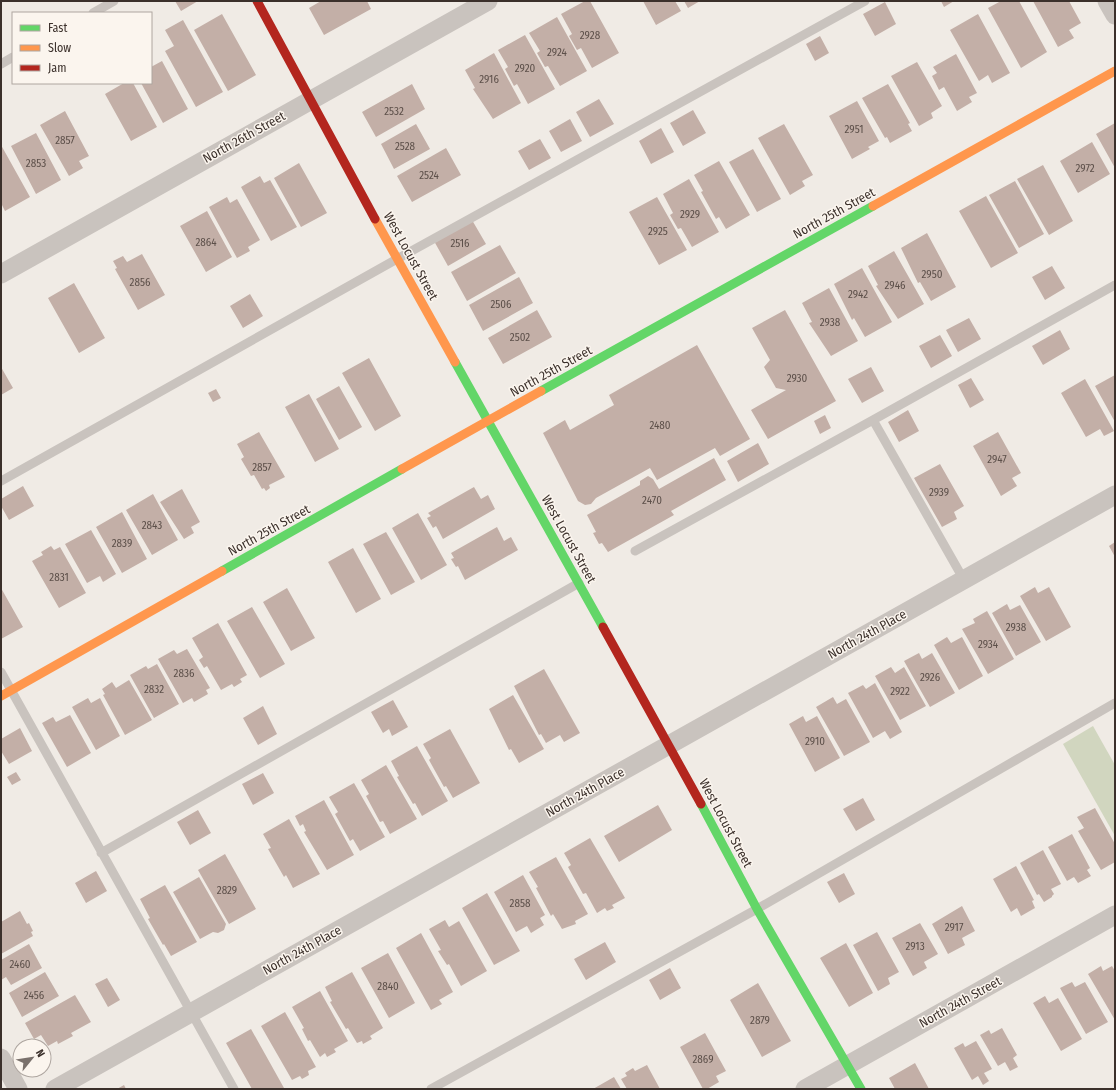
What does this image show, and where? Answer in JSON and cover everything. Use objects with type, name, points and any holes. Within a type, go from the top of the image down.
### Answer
[{"type":"street","name":"West Locust Street","points":[[257,1],[397,259],[669,745],[757,909],[848,1065],[860,1089]]},
{"type":"street","name":"North 26th Street","points":[[1,274],[488,1]]},
{"type":"street","points":[[1107,1],[1115,15]]},
{"type":"street","name":"North 25th Street","points":[[1,696],[1115,71]]},
{"type":"street","name":"North 24th Place","points":[[55,1089],[1115,495]]},
{"type":"street","name":"North 24th Street","points":[[805,1089],[1115,915]]},
{"type":"street","points":[[1,1058],[18,1089]]},
{"type":"lane","points":[[94,12],[114,1]]},
{"type":"lane","points":[[1,481],[397,259],[865,1]]},
{"type":"lane","points":[[1,64],[12,58]]},
{"type":"lane","points":[[635,551],[1115,285]]},
{"type":"lane","points":[[873,420],[964,580]]},
{"type":"lane","points":[[101,853],[579,583]]},
{"type":"lane","points":[[1,672],[190,1013],[234,1089]]},
{"type":"lane","points":[[431,1089],[757,909],[1115,703]]},
{"type":"green space","points":[[1093,726],[1115,765],[1115,836],[1063,744]]},
{"type":"building","points":[[175,1],[198,1],[181,11]]},
{"type":"building","points":[[321,1],[367,1],[371,9],[324,35],[309,8]]},
{"type":"building","points":[[585,1],[590,1],[619,53],[592,68],[581,48],[577,50],[569,36],[572,34],[561,14]]},
{"type":"building","points":[[643,1],[675,1],[681,11],[656,25]]},
{"type":"building","points":[[684,1],[700,1],[688,8]]},
{"type":"building","points":[[941,1],[954,1],[944,7]]},
{"type":"building","points":[[1001,1],[1019,1],[1047,52],[1021,68],[988,8]]},
{"type":"building","points":[[1033,1],[1069,1],[1081,23],[1069,30],[1074,38],[1058,47]]},
{"type":"building","points":[[885,2],[896,24],[875,36],[863,14]]},
{"type":"building","points":[[222,14],[256,75],[228,91],[194,30]]},
{"type":"building","points":[[978,14],[1010,73],[992,83],[988,75],[979,81],[950,30]]},
{"type":"building","points":[[557,17],[587,71],[560,86],[548,66],[545,67],[537,53],[540,51],[529,33]]},
{"type":"building","points":[[183,20],[223,92],[196,107],[165,51],[174,46],[165,30]]},
{"type":"building","points":[[525,35],[555,89],[528,104],[517,84],[514,86],[505,69],[508,67],[498,50]]},
{"type":"building","points":[[820,36],[829,53],[815,61],[806,44]]},
{"type":"building","points":[[494,53],[521,103],[493,119],[473,89],[475,88],[465,70]]},
{"type":"building","points":[[956,54],[977,93],[969,97],[972,102],[957,111],[944,87],[939,90],[932,76],[937,73],[933,67]]},
{"type":"building","points":[[162,61],[188,109],[163,123],[142,84],[152,84],[152,66]]},
{"type":"building","points":[[917,62],[942,106],[931,113],[933,118],[919,126],[891,76]]},
{"type":"building","points":[[122,84],[134,84],[157,127],[131,141],[105,94]]},
{"type":"building","points":[[412,84],[425,109],[376,137],[362,112]]},
{"type":"building","points":[[888,84],[910,123],[908,124],[912,131],[890,143],[887,137],[885,138],[862,98]]},
{"type":"building","points":[[599,99],[614,124],[590,137],[576,112]]},
{"type":"building","points":[[857,101],[879,141],[868,147],[870,149],[852,159],[829,116]]},
{"type":"building","points":[[693,110],[706,133],[683,146],[670,123]]},
{"type":"building","points":[[65,111],[89,156],[79,161],[83,168],[69,176],[40,125]]},
{"type":"building","points":[[570,119],[582,141],[561,152],[549,131]]},
{"type":"building","points":[[1115,123],[1115,168],[1096,134]]},
{"type":"building","points":[[416,124],[430,149],[394,169],[381,144]]},
{"type":"building","points":[[784,124],[813,175],[802,181],[805,186],[790,195],[758,138]]},
{"type":"building","points":[[661,128],[674,152],[651,164],[639,141]]},
{"type":"building","points":[[36,133],[61,180],[36,194],[11,146]]},
{"type":"building","points":[[540,139],[551,158],[529,170],[518,151]]},
{"type":"building","points":[[1092,142],[1110,174],[1078,193],[1060,161]]},
{"type":"building","points":[[1,145],[30,197],[5,211],[1,203]]},
{"type":"building","points":[[446,148],[461,175],[412,202],[397,176]]},
{"type":"building","points":[[753,149],[781,199],[757,212],[729,162]]},
{"type":"building","points":[[719,161],[750,215],[726,229],[719,217],[716,219],[701,192],[703,191],[694,175]]},
{"type":"building","points":[[299,163],[327,213],[301,227],[274,178]]},
{"type":"building","points":[[1043,165],[1073,221],[1049,235],[1017,179]]},
{"type":"building","points":[[260,176],[264,183],[270,180],[297,227],[271,241],[241,187]]},
{"type":"building","points":[[689,179],[719,232],[692,247],[681,228],[678,229],[670,215],[673,213],[663,194]]},
{"type":"building","points":[[1015,181],[1044,234],[1019,248],[989,195]]},
{"type":"building","points":[[986,196],[1018,253],[991,268],[959,211]]},
{"type":"building","points":[[227,197],[230,203],[237,199],[260,240],[248,247],[250,251],[237,258],[209,207]]},
{"type":"building","points":[[657,197],[687,250],[659,265],[629,212]]},
{"type":"building","points":[[207,211],[232,257],[206,272],[180,226]]},
{"type":"building","points":[[472,220],[486,244],[448,266],[434,241]]},
{"type":"building","points":[[927,233],[956,287],[931,301],[920,282],[918,283],[901,248]]},
{"type":"building","points":[[500,245],[516,273],[467,301],[451,272]]},
{"type":"building","points":[[894,251],[924,304],[898,319],[876,286],[878,285],[868,266]]},
{"type":"building","points":[[142,254],[165,295],[138,310],[115,269],[117,268],[113,261],[123,256],[127,262]]},
{"type":"building","points":[[1052,266],[1065,288],[1045,300],[1032,277]]},
{"type":"building","points":[[862,268],[892,322],[865,337],[854,318],[852,320],[834,284]]},
{"type":"building","points":[[519,277],[533,303],[483,331],[469,305]]},
{"type":"building","points":[[74,283],[105,338],[79,353],[48,298]]},
{"type":"building","points":[[829,288],[858,341],[831,356],[809,323],[812,322],[802,303]]},
{"type":"building","points":[[250,294],[263,316],[243,328],[230,306]]},
{"type":"building","points":[[537,310],[552,337],[503,364],[488,338]]},
{"type":"building","points":[[785,310],[836,401],[768,439],[751,410],[786,390],[776,388],[764,367],[770,360],[752,328]]},
{"type":"building","points":[[969,318],[981,339],[958,352],[946,330]]},
{"type":"building","points":[[1060,330],[1070,349],[1043,365],[1032,346]]},
{"type":"building","points":[[940,335],[952,356],[931,368],[919,346]]},
{"type":"building","points":[[697,345],[750,439],[720,456],[715,448],[657,480],[650,468],[596,498],[591,504],[585,505],[578,501],[543,433],[565,420],[570,430],[614,405],[609,395]]},
{"type":"building","points":[[369,358],[401,416],[375,431],[342,373]]},
{"type":"building","points":[[1,367],[13,388],[1,395]]},
{"type":"building","points":[[871,367],[884,391],[862,403],[848,379]]},
{"type":"building","points":[[1115,375],[1115,422],[1095,386]]},
{"type":"building","points":[[971,378],[984,400],[970,408],[958,385]]},
{"type":"building","points":[[1085,379],[1114,431],[1104,436],[1100,429],[1086,437],[1061,393]]},
{"type":"building","points":[[339,386],[362,427],[339,440],[316,399]]},
{"type":"building","points":[[216,389],[221,398],[213,402],[208,393]]},
{"type":"building","points":[[309,394],[339,449],[315,462],[285,407]]},
{"type":"building","points":[[908,410],[919,431],[899,442],[888,422]]},
{"type":"building","points":[[825,415],[831,428],[820,434],[814,421]]},
{"type":"building","points":[[259,432],[285,477],[269,485],[270,488],[266,491],[264,488],[262,489],[254,475],[251,476],[241,459],[244,457],[237,444]]},
{"type":"building","points":[[998,432],[1021,473],[1012,478],[1017,486],[1001,496],[973,446]]},
{"type":"building","points":[[758,443],[769,464],[738,482],[727,461]]},
{"type":"building","points":[[714,458],[726,480],[671,511],[674,515],[608,552],[602,543],[599,544],[593,533],[596,532],[587,515],[640,485],[640,481],[648,476],[653,479],[659,489]]},
{"type":"building","points":[[940,464],[964,506],[954,512],[957,519],[942,527],[914,478]]},
{"type":"building","points":[[23,486],[34,506],[9,520],[1,506],[1,499]]},
{"type":"building","points":[[474,487],[481,499],[488,495],[495,509],[443,539],[436,526],[433,528],[427,518],[431,516],[428,513]]},
{"type":"building","points":[[182,489],[200,522],[191,527],[194,533],[184,539],[160,502]]},
{"type":"building","points":[[153,494],[178,540],[152,555],[126,510]]},
{"type":"building","points":[[122,512],[147,559],[122,573],[96,527]]},
{"type":"building","points":[[418,513],[447,565],[421,580],[392,528]]},
{"type":"building","points":[[497,527],[504,541],[511,537],[518,550],[465,580],[458,566],[456,567],[451,559],[454,558],[451,553]]},
{"type":"building","points":[[91,530],[116,574],[103,582],[100,576],[87,583],[65,544]]},
{"type":"building","points":[[386,532],[415,582],[391,595],[363,544]]},
{"type":"building","points":[[1115,542],[1115,557],[1109,546]]},
{"type":"building","points":[[51,546],[54,550],[60,547],[86,593],[59,608],[32,561],[43,555],[41,552]]},
{"type":"building","points":[[353,548],[381,599],[356,613],[328,562]]},
{"type":"building","points":[[1035,587],[1038,593],[1049,587],[1071,627],[1046,641],[1020,596]]},
{"type":"building","points":[[1,588],[23,627],[1,639]]},
{"type":"building","points":[[287,588],[315,638],[291,651],[263,602]]},
{"type":"building","points":[[1007,604],[1010,610],[1020,605],[1041,642],[1016,656],[992,613]]},
{"type":"building","points":[[252,607],[285,664],[260,678],[227,621]]},
{"type":"building","points":[[987,611],[1014,659],[988,674],[962,629],[975,623],[973,619]]},
{"type":"building","points":[[218,623],[247,675],[240,679],[242,682],[234,687],[232,684],[221,690],[207,666],[204,668],[199,660],[203,657],[192,638]]},
{"type":"building","points":[[947,637],[951,643],[962,637],[983,676],[959,690],[934,645]]},
{"type":"building","points":[[187,649],[210,688],[206,690],[208,694],[194,702],[192,698],[183,703],[158,659],[174,650],[177,654]]},
{"type":"building","points":[[919,653],[922,659],[932,653],[955,693],[930,707],[904,661]]},
{"type":"building","points":[[157,664],[179,704],[154,718],[130,675],[146,666],[148,669]]},
{"type":"building","points":[[891,667],[895,673],[904,667],[926,706],[900,720],[875,676]]},
{"type":"building","points":[[544,669],[580,733],[564,742],[560,735],[546,743],[541,734],[539,735],[514,686]]},
{"type":"building","points":[[129,680],[152,720],[125,735],[103,695],[105,694],[102,689],[112,682],[116,688]]},
{"type":"building","points":[[875,683],[902,732],[890,739],[885,731],[873,738],[848,693],[863,685],[866,689]]},
{"type":"building","points":[[513,695],[544,749],[519,763],[511,749],[509,750],[489,709]]},
{"type":"building","points":[[833,697],[837,704],[846,699],[870,742],[844,756],[816,707]]},
{"type":"building","points":[[88,698],[91,703],[100,698],[120,736],[96,750],[72,707]]},
{"type":"building","points":[[393,700],[408,727],[392,736],[389,729],[383,733],[371,712]]},
{"type":"building","points":[[263,706],[277,734],[258,745],[243,718]]},
{"type":"building","points":[[70,715],[91,753],[67,767],[42,723],[53,717],[56,722]]},
{"type":"building","points":[[803,716],[806,722],[817,716],[840,758],[815,772],[789,724]]},
{"type":"building","points":[[20,728],[32,751],[9,764],[1,751],[1,739]]},
{"type":"building","points":[[450,729],[480,783],[453,798],[446,786],[444,787],[429,760],[431,758],[423,744]]},
{"type":"building","points":[[417,746],[448,801],[422,816],[397,777],[399,776],[391,761]]},
{"type":"building","points":[[386,765],[417,819],[390,834],[383,821],[380,822],[366,796],[369,794],[361,780]]},
{"type":"building","points":[[16,772],[21,780],[12,785],[7,777]]},
{"type":"building","points":[[263,773],[274,793],[253,805],[242,784]]},
{"type":"building","points":[[354,783],[385,837],[360,851],[353,839],[350,841],[335,814],[338,812],[329,797]]},
{"type":"building","points":[[863,798],[875,820],[856,831],[843,809]]},
{"type":"building","points":[[324,800],[354,855],[327,870],[304,832],[306,831],[303,824],[300,826],[295,816]]},
{"type":"building","points":[[658,805],[672,830],[619,862],[604,836]]},
{"type":"building","points":[[1095,808],[1115,844],[1115,862],[1101,870],[1078,831],[1084,828],[1077,817]]},
{"type":"building","points":[[198,810],[211,833],[190,845],[177,822]]},
{"type":"building","points":[[289,819],[320,874],[293,888],[286,875],[284,877],[268,849],[271,848],[263,834]]},
{"type":"building","points":[[1072,834],[1090,868],[1087,870],[1091,876],[1078,883],[1074,877],[1067,881],[1048,847]]},
{"type":"building","points":[[590,838],[625,898],[612,905],[614,908],[607,911],[605,908],[597,913],[586,893],[583,894],[568,867],[571,865],[564,853]]},
{"type":"building","points":[[1043,850],[1061,884],[1051,889],[1054,894],[1044,902],[1039,894],[1037,895],[1020,863]]},
{"type":"building","points":[[225,854],[256,909],[229,924],[198,870]]},
{"type":"building","points":[[556,857],[588,914],[575,921],[576,924],[562,929],[553,914],[551,916],[536,888],[538,887],[529,872]]},
{"type":"building","points":[[1016,866],[1034,900],[1032,901],[1035,908],[1021,916],[1017,908],[1011,912],[993,879]]},
{"type":"building","points":[[96,871],[107,891],[86,903],[75,883]]},
{"type":"building","points":[[844,873],[855,894],[839,903],[827,882]]},
{"type":"building","points":[[523,875],[545,915],[540,918],[544,925],[531,933],[527,926],[516,932],[494,892]]},
{"type":"building","points":[[199,877],[226,924],[224,930],[218,933],[213,932],[200,939],[173,892]]},
{"type":"building","points":[[165,885],[197,942],[171,956],[148,919],[150,918],[140,899]]},
{"type":"building","points":[[487,893],[520,951],[494,965],[462,908]]},
{"type":"building","points":[[962,906],[975,931],[962,938],[965,945],[948,954],[932,924]]},
{"type":"building","points":[[20,911],[27,924],[29,923],[33,931],[31,932],[33,936],[1,954],[1,922]]},
{"type":"building","points":[[445,920],[449,927],[459,921],[487,971],[461,986],[449,964],[447,965],[438,951],[441,950],[429,929]]},
{"type":"building","points":[[920,923],[938,954],[924,962],[927,968],[913,976],[892,938]]},
{"type":"building","points":[[877,932],[899,972],[888,978],[890,984],[878,991],[853,945]]},
{"type":"building","points":[[421,933],[453,992],[439,1000],[442,1004],[431,1010],[396,948]]},
{"type":"building","points":[[605,942],[616,962],[586,980],[574,959]]},
{"type":"building","points":[[846,943],[873,993],[849,1007],[820,958]]},
{"type":"building","points":[[29,944],[42,968],[11,985],[6,977],[1,980],[1,960]]},
{"type":"building","points":[[388,953],[415,1003],[389,1018],[361,968]]},
{"type":"building","points":[[1101,966],[1103,971],[1112,966],[1115,971],[1115,1020],[1088,974]]},
{"type":"building","points":[[670,968],[681,988],[660,1000],[649,980]]},
{"type":"building","points":[[45,972],[59,996],[22,1017],[9,993]]},
{"type":"building","points":[[352,972],[383,1028],[370,1036],[372,1039],[363,1044],[362,1041],[357,1043],[348,1028],[346,1029],[330,1002],[332,1001],[325,987]]},
{"type":"building","points":[[107,978],[120,1000],[108,1007],[95,984]]},
{"type":"building","points":[[1072,982],[1075,987],[1085,982],[1108,1022],[1086,1034],[1060,988]]},
{"type":"building","points":[[758,983],[791,1041],[762,1057],[730,1000]]},
{"type":"building","points":[[320,991],[348,1041],[334,1049],[336,1052],[327,1057],[325,1053],[320,1057],[310,1040],[308,1041],[302,1029],[304,1028],[292,1007]]},
{"type":"building","points":[[75,995],[91,1022],[71,1033],[73,1036],[58,1044],[57,1041],[52,1044],[52,1038],[43,1038],[41,1035],[33,1038],[25,1023]]},
{"type":"building","points":[[1045,996],[1049,1003],[1058,998],[1082,1039],[1061,1051],[1033,1003]]},
{"type":"building","points":[[285,1012],[316,1067],[308,1071],[309,1075],[302,1079],[300,1076],[292,1080],[261,1026]]},
{"type":"building","points":[[1002,1028],[1017,1055],[1013,1058],[1018,1067],[1010,1071],[1005,1062],[998,1066],[980,1035],[989,1030],[991,1034]]},
{"type":"building","points":[[251,1029],[284,1088],[252,1089],[226,1043]]},
{"type":"building","points":[[705,1033],[726,1071],[716,1076],[719,1082],[707,1089],[703,1089],[680,1047]]},
{"type":"building","points":[[976,1041],[992,1069],[984,1073],[989,1081],[983,1085],[978,1076],[972,1080],[954,1048],[963,1043],[965,1047]]},
{"type":"building","points":[[915,1063],[929,1089],[895,1089],[889,1078]]},
{"type":"building","points":[[647,1065],[660,1089],[627,1089],[621,1079],[627,1076],[625,1073],[633,1068],[635,1071]]},
{"type":"building","points":[[614,1077],[621,1089],[593,1089]]},
{"type":"building","points":[[124,1085],[126,1089],[117,1089]]},
{"type":"traffic: fast","points":[[541,391],[873,206]]},
{"type":"traffic: fast","points":[[455,362],[603,627]]},
{"type":"traffic: fast","points":[[222,571],[402,469]]},
{"type":"traffic: fast","points":[[701,804],[757,909],[861,1089]]},
{"type":"traffic: slow","points":[[873,206],[1115,71]]},
{"type":"traffic: slow","points":[[375,219],[455,362]]},
{"type":"traffic: slow","points":[[402,469],[541,391]]},
{"type":"traffic: slow","points":[[1,696],[222,571]]},
{"type":"traffic: jam","points":[[257,1],[375,219]]},
{"type":"traffic: jam","points":[[603,627],[701,804]]}]
